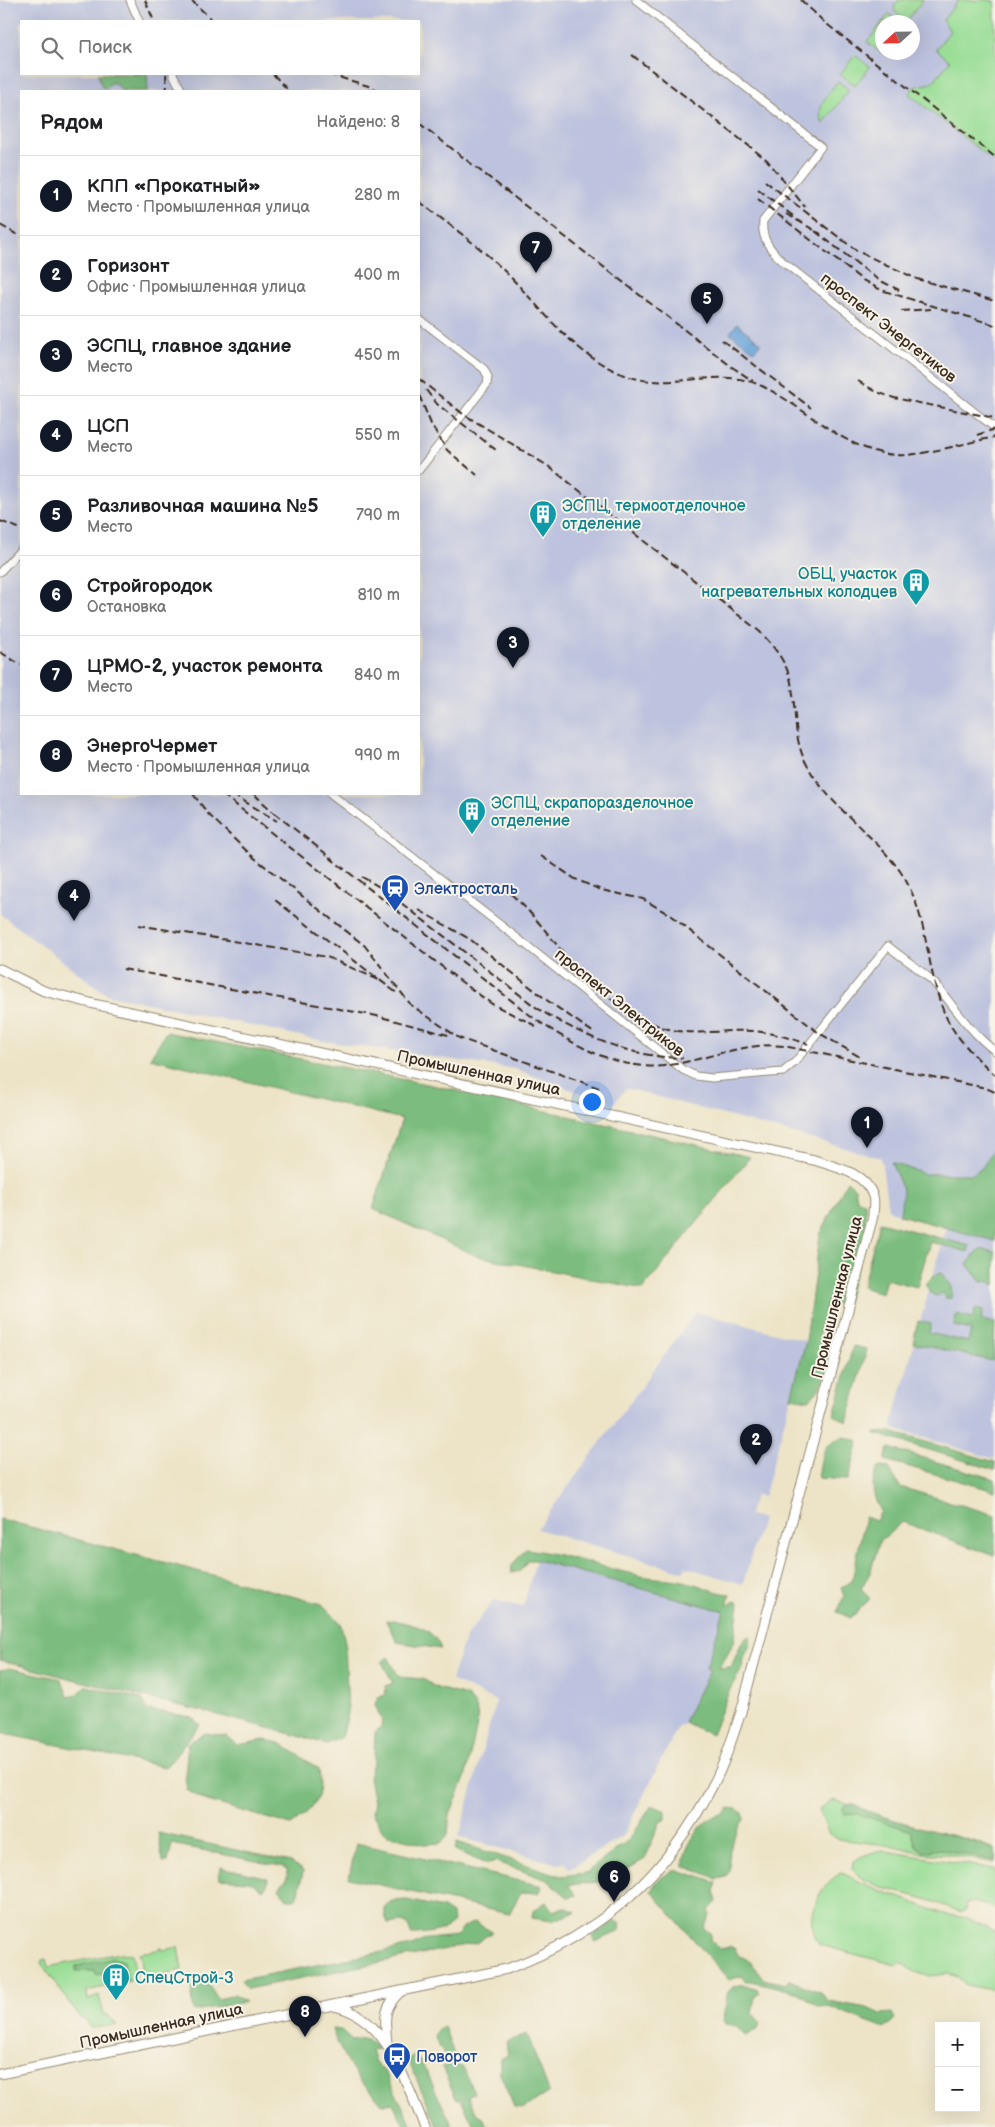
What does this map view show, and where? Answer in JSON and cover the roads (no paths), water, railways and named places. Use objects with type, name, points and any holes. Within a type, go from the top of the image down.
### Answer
[{"type":"street","points":[[130,0],[139,20]]},
{"type":"street","name":"проспект Энергетиков","points":[[636,0],[821,147],[763,221],[763,234],[768,246],[782,261],[995,428]]},
{"type":"street","points":[[174,75],[182,90]]},
{"type":"street","points":[[420,320],[484,370],[488,377],[487,384],[420,469]]},
{"type":"street","points":[[0,572],[20,550]]},
{"type":"street","name":"проспект Электриков","points":[[332,795],[525,944],[683,1070],[696,1076],[712,1078],[783,1072],[795,1062],[888,946],[934,984],[963,1022],[978,1038],[995,1051]]},
{"type":"street","name":"Промышленная улица","points":[[0,969],[44,991],[98,1005],[814,1160],[847,1170],[864,1182],[874,1197],[873,1216],[741,1712],[714,1783],[684,1836],[660,1868],[598,1924],[539,1957],[506,1969],[0,2074]]},
{"type":"street","points":[[401,1991],[390,2002],[384,2018],[387,2044],[425,2127]]},
{"type":"street","name":"Промышленная улица","points":[[329,2005],[346,2008],[364,2017],[387,2044]]},
{"type":"water","points":[[737,324],[761,343],[754,351],[730,333]]},
{"type":"railway","points":[[145,0],[154,20]]},
{"type":"railway","points":[[191,0],[212,20]]},
{"type":"railway","points":[[801,0],[823,21],[995,157]]},
{"type":"railway","points":[[632,55],[767,160],[805,207]]},
{"type":"railway","points":[[166,75],[167,90]]},
{"type":"railway","points":[[274,75],[288,90]]},
{"type":"railway","points":[[331,75],[376,90]]},
{"type":"railway","points":[[420,124],[732,367],[753,381]]},
{"type":"railway","points":[[765,181],[857,251],[917,279],[995,301]]},
{"type":"railway","points":[[758,189],[793,216]]},
{"type":"railway","points":[[758,199],[861,279],[881,290],[995,325]]},
{"type":"railway","points":[[420,202],[495,262],[555,325],[587,354],[605,366],[625,375],[642,380],[659,381],[711,378],[745,380],[762,386],[778,395],[842,437],[876,452],[895,455],[917,454],[995,437]]},
{"type":"railway","points":[[786,214],[821,234]]},
{"type":"railway","points":[[0,225],[20,236]]},
{"type":"railway","points":[[815,231],[877,279],[899,290]]},
{"type":"railway","points":[[901,311],[931,309]]},
{"type":"railway","points":[[722,340],[811,408]]},
{"type":"railway","points":[[420,380],[463,414],[548,466],[759,631],[769,641],[788,671],[797,732],[806,763],[826,793],[877,844],[900,871],[916,903],[936,990],[946,1017],[964,1044],[995,1075]]},
{"type":"railway","points":[[858,381],[877,392],[894,398],[995,418]]},
{"type":"railway","points":[[426,390],[437,404],[496,450]]},
{"type":"railway","points":[[420,397],[431,424],[447,450],[477,475]]},
{"type":"railway","points":[[977,435],[995,429]]},
{"type":"railway","points":[[0,521],[20,529]]},
{"type":"railway","points":[[0,652],[20,664]]},
{"type":"railway","points":[[194,795],[209,815],[252,856],[365,946],[411,1005],[459,1038],[599,1088]]},
{"type":"railway","points":[[223,795],[459,980],[492,1004],[536,1026]]},
{"type":"railway","points":[[234,795],[277,821]]},
{"type":"railway","points":[[255,795],[275,814]]},
{"type":"railway","points":[[274,813],[334,860]]},
{"type":"railway","points":[[541,856],[575,879],[601,890],[643,899],[670,915],[819,1033],[860,1057]]},
{"type":"railway","points":[[329,857],[535,1019],[567,1039],[601,1056],[620,1062],[657,1066],[676,1064],[743,1048],[770,1045],[784,1046],[986,1088],[995,1092]]},
{"type":"railway","points":[[362,877],[383,889],[537,1008],[553,1018],[588,1036],[625,1049],[664,1057],[683,1058]]},
{"type":"railway","points":[[511,894],[528,910],[580,972],[614,1001],[653,1024],[676,1031],[687,1032],[759,1032],[808,1044]]},
{"type":"railway","points":[[275,900],[398,994]]},
{"type":"railway","points":[[419,910],[471,940],[548,1001],[594,1033]]},
{"type":"railway","points":[[138,925],[327,957],[379,980]]},
{"type":"railway","points":[[123,969],[377,1016],[452,1036]]},
{"type":"place","name":"ЦРМО-2, участок ремонта","points":[[536,273]]},
{"type":"place","name":"Разливочная машина №5","points":[[707,324]]},
{"type":"place","name":"ЭСПЦ, термоотделочное отделение","points":[[543,538]]},
{"type":"place","name":"ОБЦ, участок нагревательных колодцев","points":[[916,606]]},
{"type":"place","name":"ЭСПЦ, главное здание","points":[[513,668]]},
{"type":"place","name":"ЭСПЦ, скрапоразделочное отделение","points":[[472,835]]},
{"type":"place","name":"Электросталь","points":[[395,912]]},
{"type":"place","name":"ЦСП","points":[[74,921]]},
{"type":"place","name":"КПП «Прокатный»","points":[[867,1148]]},
{"type":"place","name":"Горизонт","points":[[756,1465]]},
{"type":"place","name":"Стройгородок","points":[[614,1902]]},
{"type":"place","name":"СпецСтрой-3","points":[[116,2001]]},
{"type":"place","name":"ЭнергоЧермет","points":[[305,2037]]},
{"type":"place","name":"Поворот","points":[[397,2080]]}]
